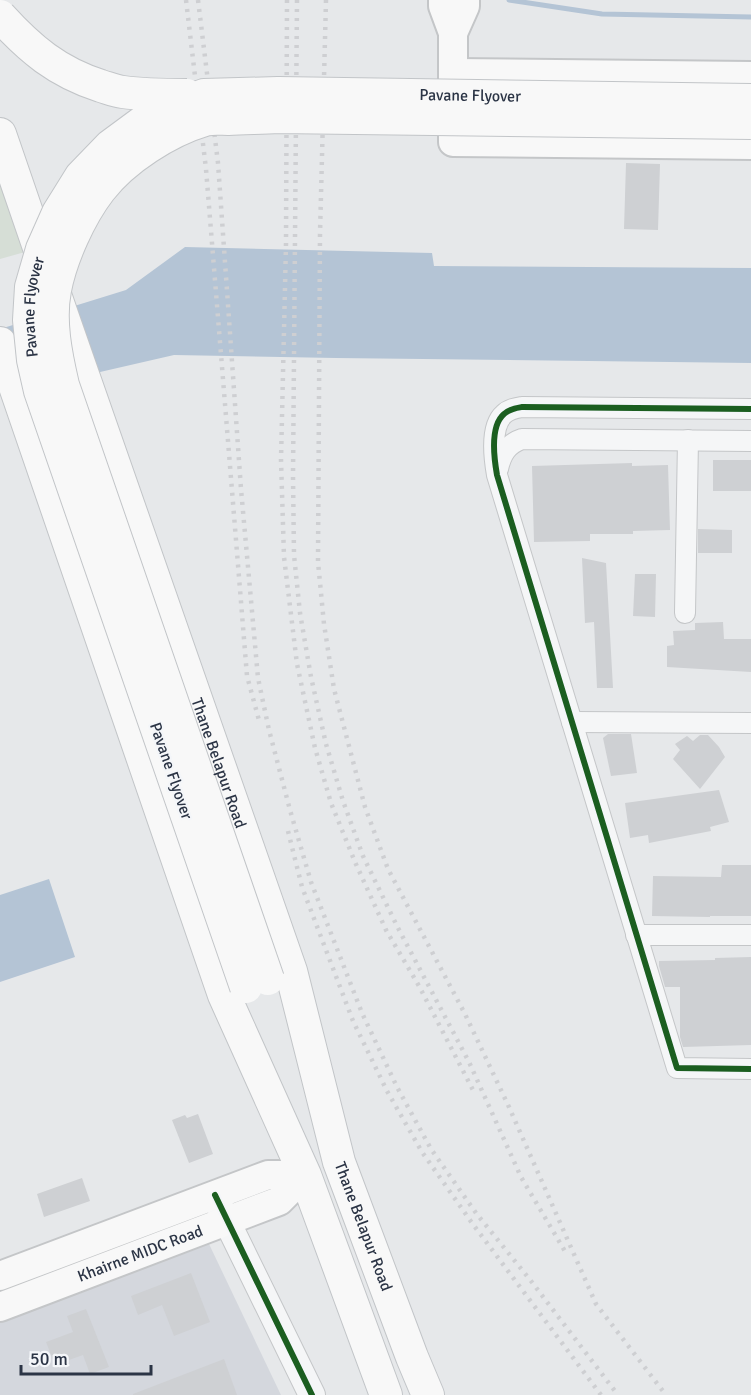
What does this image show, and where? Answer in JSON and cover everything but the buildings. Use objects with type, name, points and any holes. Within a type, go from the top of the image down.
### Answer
[{"type":"main road","points":[[443,0],[442,6],[453,33],[453,142],[751,145]]},
{"type":"main road","points":[[453,33],[465,6],[465,0]]},
{"type":"main road","points":[[0,16],[22,40],[52,64],[86,81],[120,92],[204,95]]},
{"type":"main road","points":[[453,73],[751,76]]},
{"type":"main road","name":"Pavane Flyover","points":[[339,1162],[257,983],[40,391],[33,360],[29,320],[31,287],[42,249],[58,213],[81,176],[110,146],[152,115],[204,95],[278,93],[751,100]]},
{"type":"main road","name":"Pavane Flyover","points":[[305,1175],[257,983],[63,385],[53,320],[55,291],[64,257],[79,224],[100,190],[125,164],[164,137],[207,120],[278,117],[751,123]]},
{"type":"main road","name":"Thane Belapur Road","points":[[0,134],[291,970],[339,1162],[428,1395]]},
{"type":"main road","points":[[0,343],[224,995],[305,1175],[386,1395]]},
{"type":"main road","name":"Khairne MIDC Road","points":[[0,1276],[268,1175],[305,1175]]},
{"type":"main road","name":"Khairne MIDC Road","points":[[0,1307],[279,1201],[305,1175]]},
{"type":"street","points":[[751,409],[515,408],[503,415],[497,425],[495,454],[497,475],[677,1068],[751,1069]]},
{"type":"street","points":[[497,475],[501,459],[507,448],[522,439],[751,441]]},
{"type":"street","points":[[685,613],[688,440]]},
{"type":"street","points":[[572,722],[751,723]]},
{"type":"street","points":[[636,935],[751,935]]},
{"type":"street","points":[[215,1195],[226,1222],[312,1395]]},
{"type":"shaded area","points":[[0,179],[25,252],[0,259]]},
{"type":"shaded area","points":[[209,1244],[281,1395],[0,1395],[0,1322]]},
{"type":"water","points":[[185,247],[432,253],[434,266],[751,268],[751,363],[174,355],[0,395],[0,329],[126,290]]},
{"type":"water","points":[[49,879],[75,957],[0,982],[0,895]]},
{"type":"waterway","points":[[509,0],[602,14],[751,17]]},
{"type":"railway","points":[[186,0],[206,169],[247,676],[260,724]]},
{"type":"railway","points":[[198,0],[218,163],[241,489],[258,678],[269,730],[311,882],[362,1013],[397,1087],[431,1149],[476,1213],[618,1395]]},
{"type":"railway","points":[[287,0],[286,244],[281,460],[284,557],[297,664],[315,748],[331,803],[355,862],[386,930],[419,986],[474,1092]]},
{"type":"railway","points":[[297,0],[294,555],[300,613],[311,677],[326,744],[363,856],[469,1062],[521,1177],[566,1253]]},
{"type":"railway","points":[[326,0],[320,234],[318,562],[334,689],[365,807],[388,869],[465,1014],[509,1107],[596,1304],[666,1395]]},
{"type":"railway","points":[[288,831],[302,887],[353,1021],[387,1091],[422,1152],[472,1223],[601,1395]]},
{"type":"cycle path","points":[[751,409],[522,407],[508,411],[500,419],[494,443],[497,475],[677,1068],[751,1069]]},
{"type":"cycle path","points":[[215,1195],[312,1395]]}]
